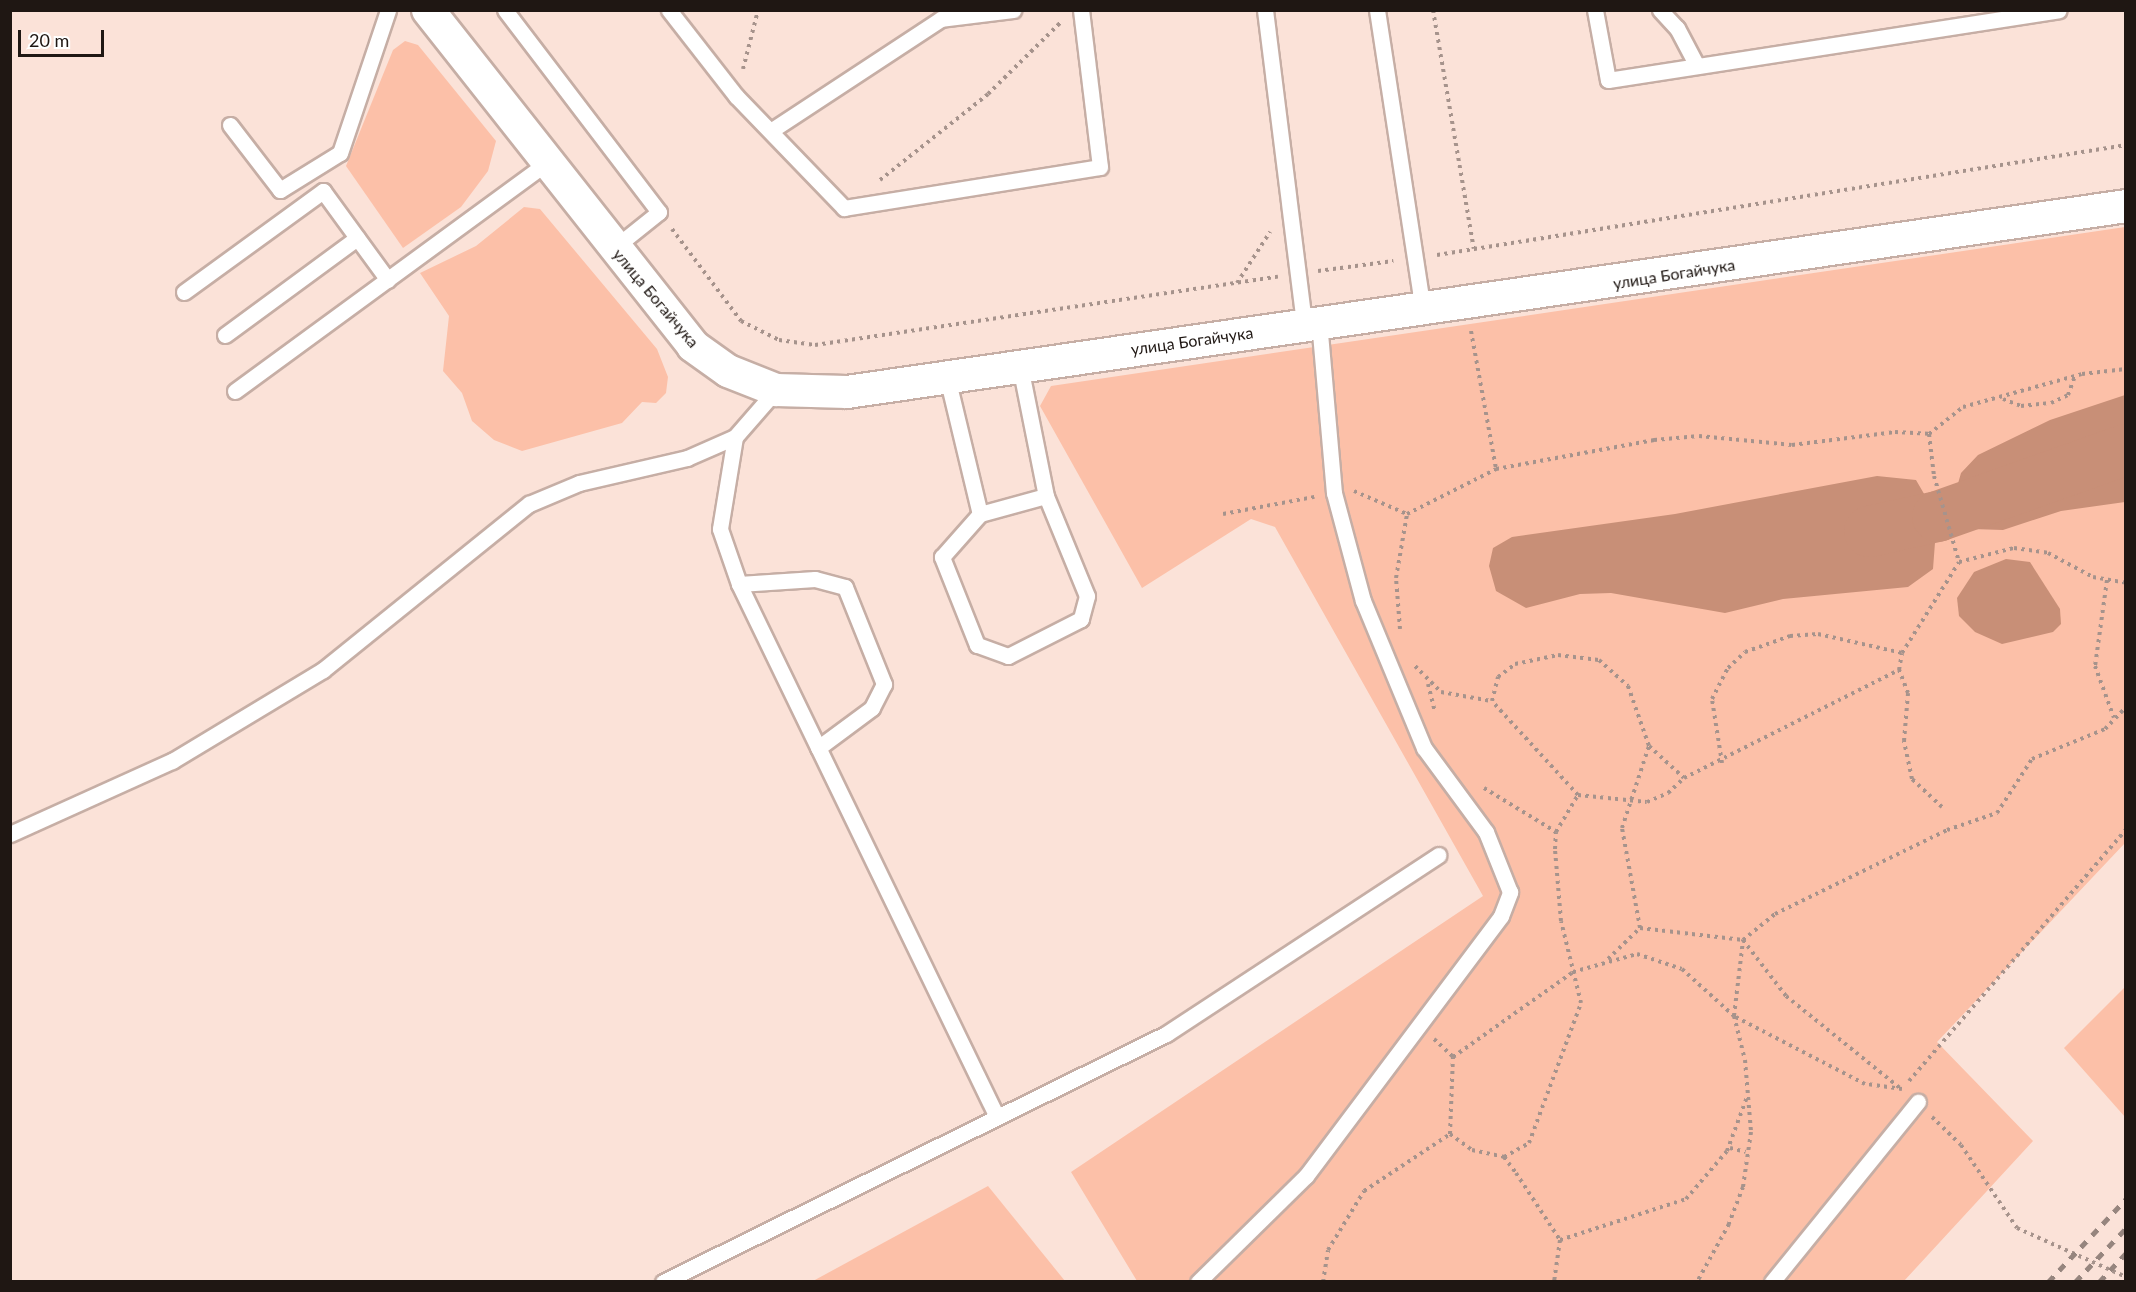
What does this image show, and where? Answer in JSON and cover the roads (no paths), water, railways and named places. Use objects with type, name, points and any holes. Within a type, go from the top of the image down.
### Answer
[{"type":"street","name":"улица Богайчука","points":[[428,10],[546,164],[693,346],[728,371],[777,390],[847,392],[2126,206]]},
{"type":"lane","points":[[230,125],[280,190],[340,153],[388,10]]},
{"type":"lane","points":[[505,10],[659,212],[614,248]]},
{"type":"lane","points":[[669,10],[736,96],[772,130],[844,208],[1101,167],[1081,10]]},
{"type":"lane","points":[[772,130],[940,15],[1013,10]]},
{"type":"lane","points":[[1208,1278],[1306,1176],[1501,916],[1510,892],[1486,832],[1424,748],[1395,688],[1340,531],[1312,324],[1296,274],[1265,10]]},
{"type":"lane","points":[[1377,10],[1413,258],[1423,310]]},
{"type":"lane","points":[[1595,10],[1608,80],[2059,10]]},
{"type":"lane","points":[[1660,10],[1677,28],[1697,66]]},
{"type":"lane","points":[[235,391],[546,164]]},
{"type":"lane","points":[[184,292],[323,191],[388,280]]},
{"type":"lane","points":[[225,335],[357,238]]},
{"type":"lane","points":[[1020,366],[1046,496],[1087,596],[1081,620],[1008,656],[977,645],[942,557],[980,514],[1046,496]]},
{"type":"lane","points":[[946,377],[980,514]]},
{"type":"lane","points":[[10,834],[172,761],[322,670],[529,504],[579,483],[687,458],[735,437],[777,390]]},
{"type":"lane","points":[[735,437],[720,528],[739,584],[996,1115]]},
{"type":"lane","points":[[739,584],[815,579],[845,587],[884,684],[872,708],[818,748]]},
{"type":"lane","points":[[663,1281],[996,1115],[1166,1034],[1438,855]]},
{"type":"lane","points":[[1772,1281],[1918,1102]]},
{"type":"waterway","points":[[1869,531],[1937,516],[2126,449]]},
{"type":"railway","points":[[2048,1282],[2126,1199]]},
{"type":"railway","points":[[2075,1282],[2126,1228]]},
{"type":"railway","points":[[2099,1282],[2126,1253]]}]
